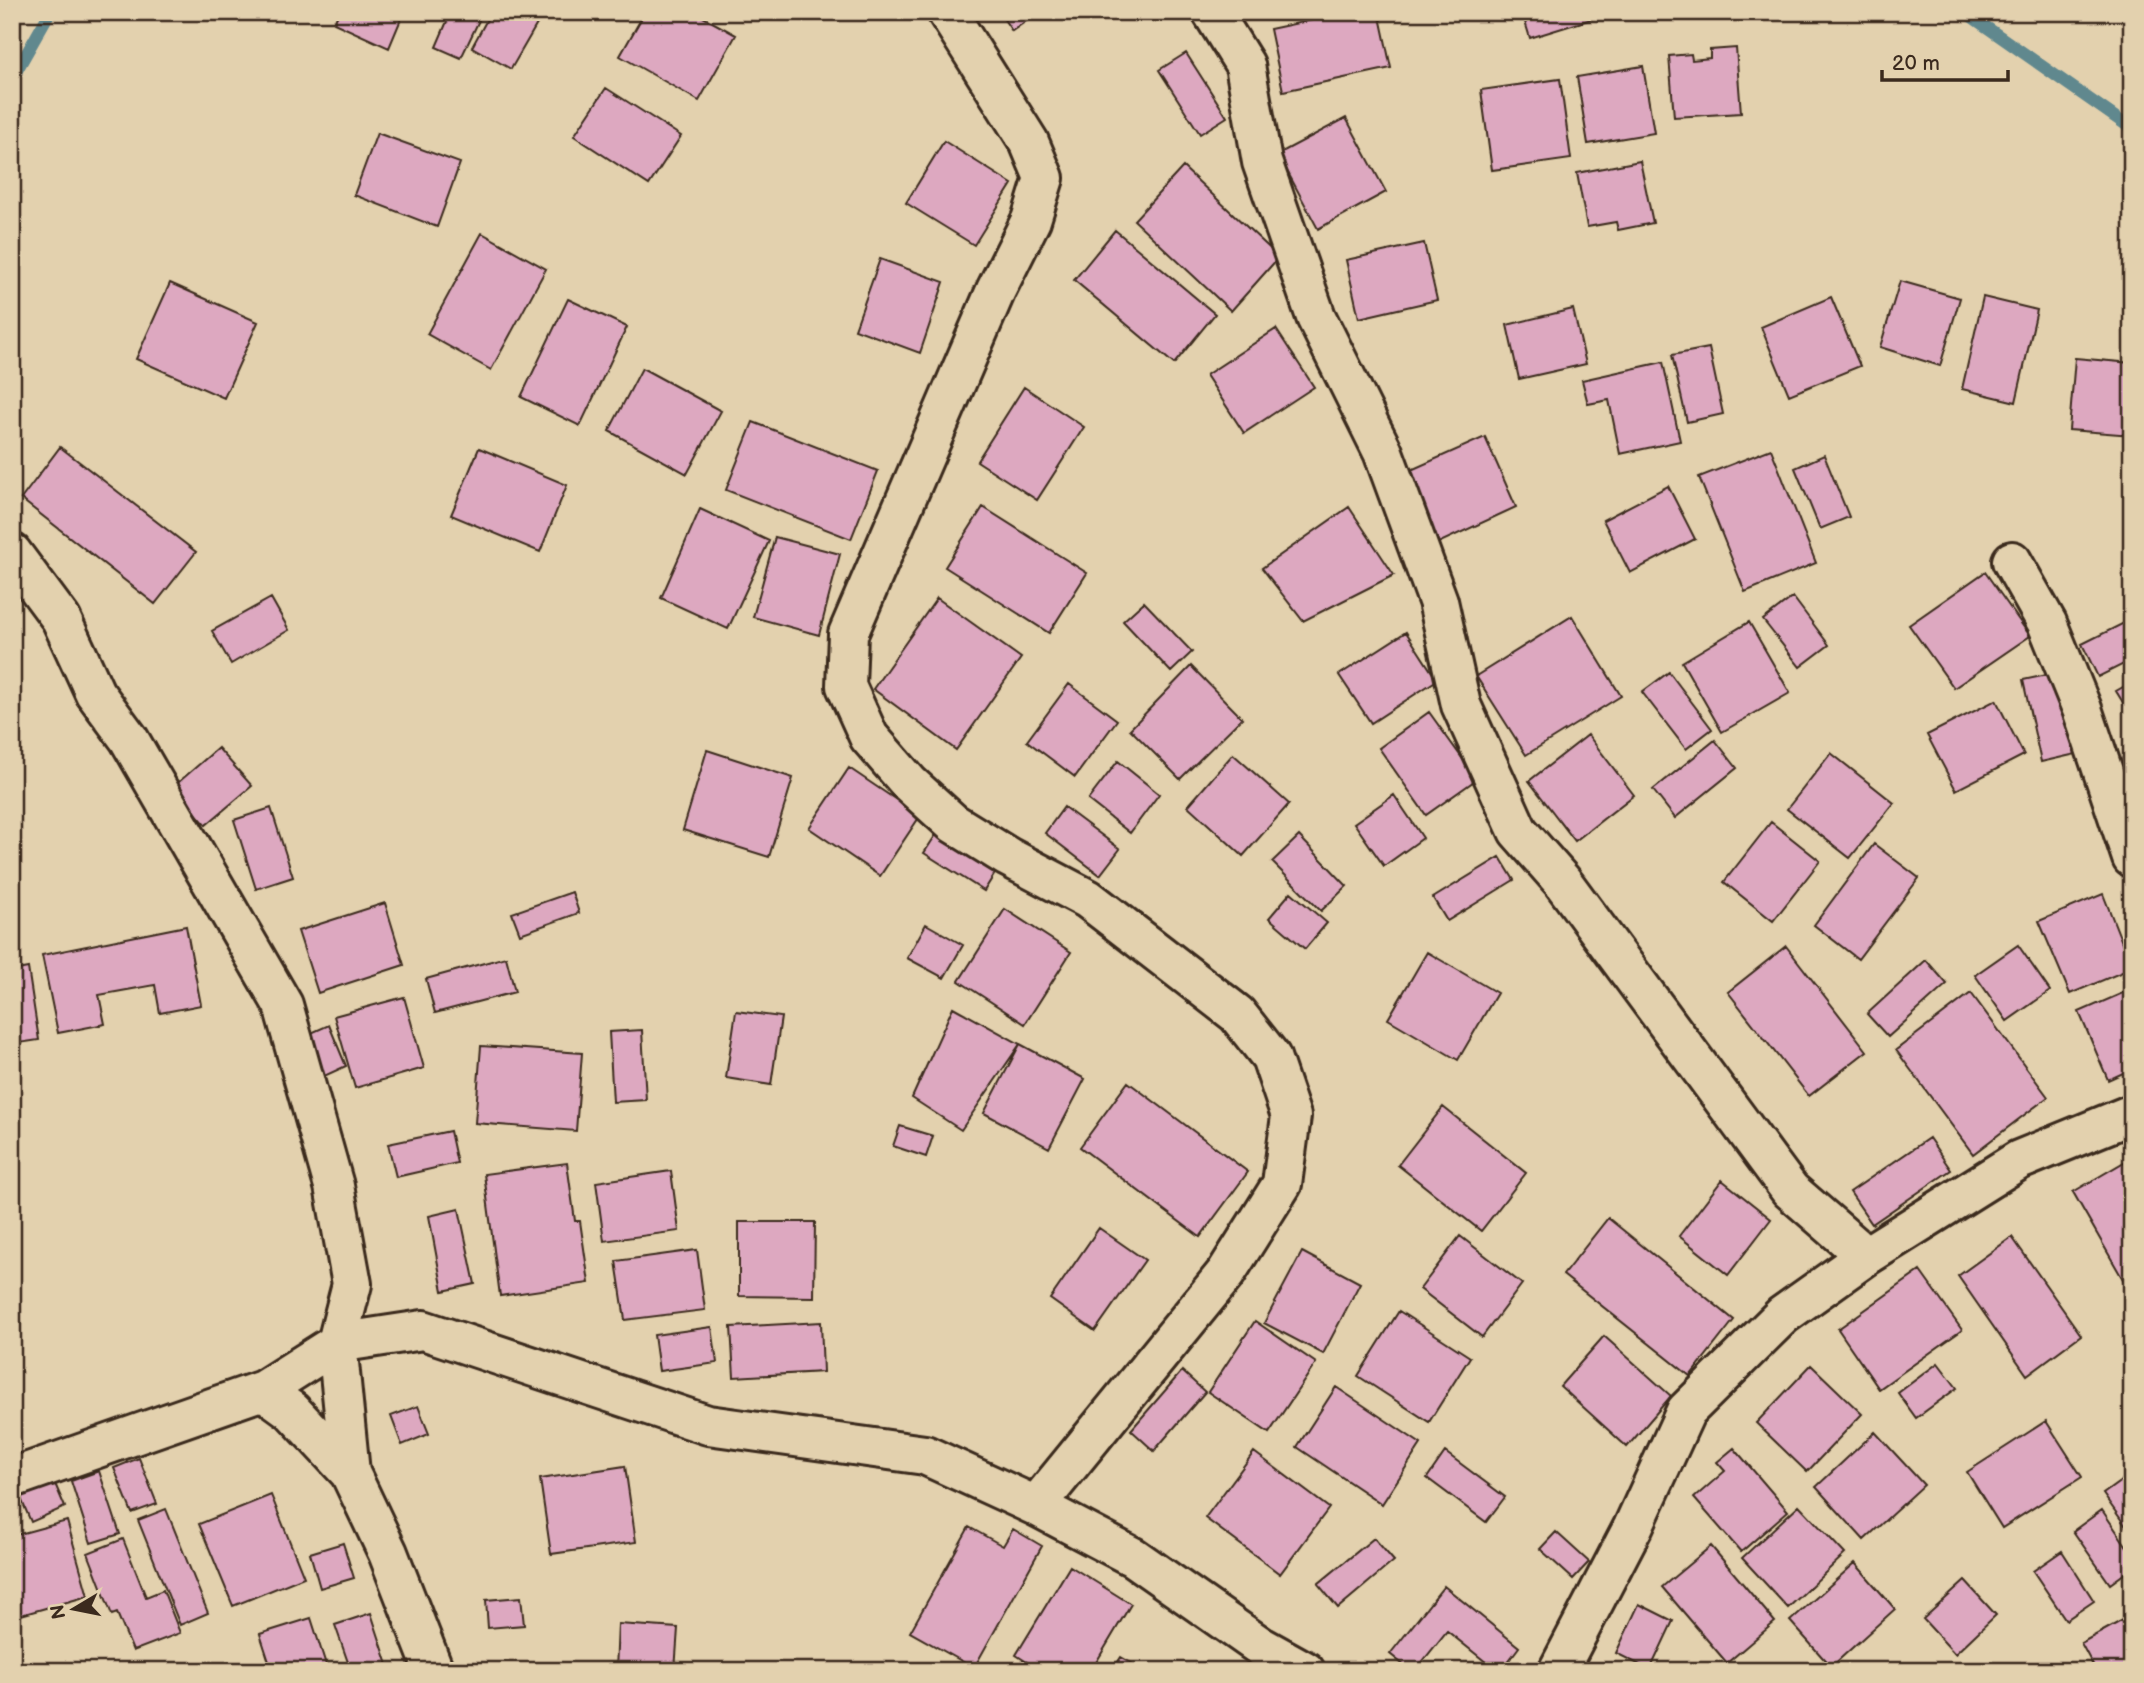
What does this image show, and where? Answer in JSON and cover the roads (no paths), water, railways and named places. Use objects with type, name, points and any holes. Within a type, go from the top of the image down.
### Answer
[{"type":"street","points":[[947,12],[1029,142],[1044,178],[1031,220],[996,290],[848,634],[846,686],[869,737],[909,783],[953,823],[1008,857],[1088,900],[1237,1014],[1271,1057],[1291,1116],[1282,1184],[1226,1273],[1036,1506]]},
{"type":"street","points":[[1212,12],[1245,65],[1262,162],[1316,317],[1383,452],[1437,601],[1461,705],[1518,831],[1562,881],[1790,1190],[1866,1256]]},
{"type":"street","points":[[12,553],[61,618],[95,693],[129,739],[283,1005],[334,1186],[352,1284],[337,1343],[350,1473]]},
{"type":"street","points":[[2012,561],[2047,623],[2082,709],[2132,858]]},
{"type":"street","points":[[1558,1671],[1633,1527],[1686,1411],[1783,1315],[1866,1256],[2019,1160],[2132,1114]]},
{"type":"street","points":[[12,1478],[263,1390],[337,1343],[423,1330],[708,1425],[925,1455],[1036,1506],[1133,1557],[1260,1646],[1305,1671]]},
{"type":"street","points":[[263,1390],[292,1411],[350,1473],[388,1553],[434,1671]]},
{"type":"waterway","points":[[12,79],[50,12]]},
{"type":"waterway","points":[[1965,12],[2132,129]]}]
